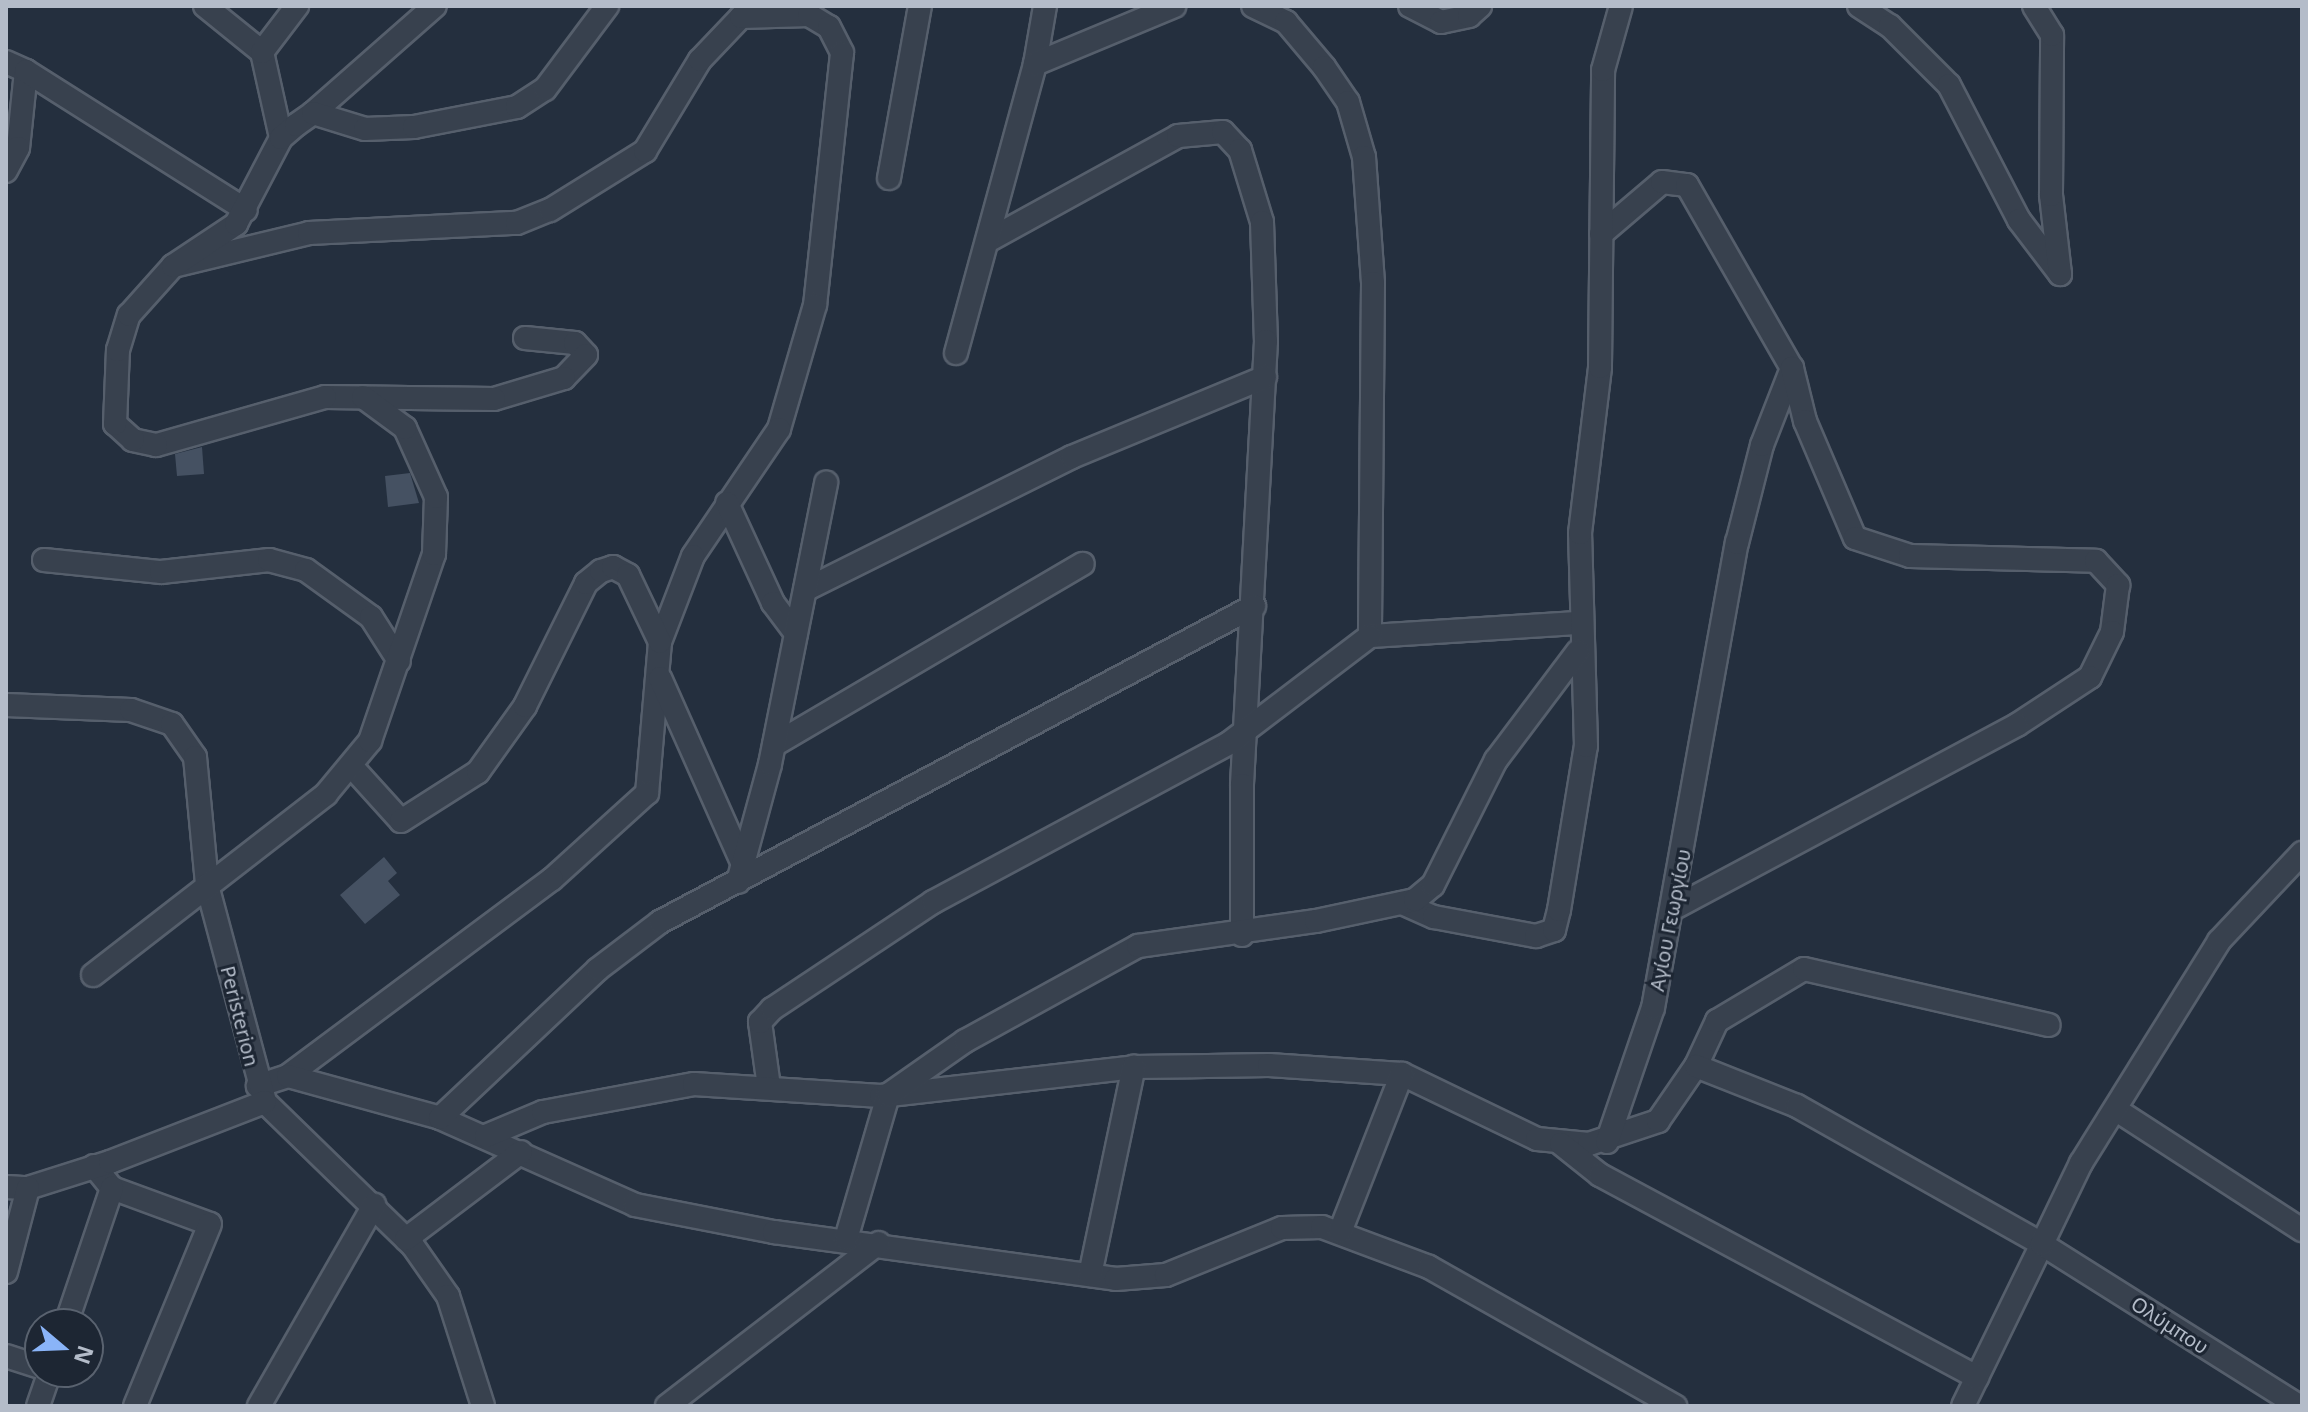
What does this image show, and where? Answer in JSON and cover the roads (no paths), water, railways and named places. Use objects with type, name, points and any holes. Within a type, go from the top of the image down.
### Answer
[{"type":"street","points":[[205,6],[262,52],[281,138]]},
{"type":"street","points":[[262,52],[297,6]]},
{"type":"street","points":[[435,6],[281,138],[246,210],[173,266],[129,315],[118,350],[115,424],[133,440],[156,445],[288,404],[363,397],[494,399],[564,378],[586,355],[575,343],[525,338]]},
{"type":"street","points":[[313,113],[377,128],[517,107],[545,89],[607,6]]},
{"type":"street","points":[[889,178],[920,6]]},
{"type":"street","points":[[956,353],[991,239],[1035,64],[1045,6]]},
{"type":"street","points":[[1035,64],[1174,6]]},
{"type":"street","points":[[1253,6],[1272,10],[1324,67],[1348,102],[1364,157],[1373,283],[1370,636]]},
{"type":"street","points":[[1410,6],[1441,22],[1480,6]]},
{"type":"street","points":[[1402,903],[1493,931],[1547,936],[1554,930],[1586,746],[1578,623],[1600,367],[1603,70],[1621,6]]},
{"type":"street","points":[[1859,6],[1890,26],[1949,85],[2019,220],[2060,274],[2051,195],[2052,35],[2034,6]]},
{"type":"street","points":[[6,1272],[17,1188],[94,1166],[261,1094],[552,879],[647,793],[660,642],[693,556],[779,429],[815,305],[841,101],[842,53],[821,20],[741,17],[700,60],[645,151],[517,223],[309,233],[173,266]]},
{"type":"street","points":[[16,66],[246,210]]},
{"type":"street","points":[[6,171],[18,148],[16,66]]},
{"type":"street","points":[[991,239],[1178,136],[1223,132],[1240,150],[1262,222],[1265,377],[1245,731],[1242,935]]},
{"type":"street","points":[[1601,234],[1662,182],[1687,185],[1792,368],[1805,421],[1855,538],[1910,556],[2096,561],[2118,585],[2112,632],[2090,677],[2006,732],[1672,909]]},
{"type":"street","name":"Αγίου Γεωργίου","points":[[1607,1142],[1653,1008],[1741,529],[1792,368]]},
{"type":"street","points":[[805,590],[1072,457],[1265,377]]},
{"type":"street","points":[[93,975],[354,769],[399,661],[434,554],[436,497],[405,428],[363,397]]},
{"type":"street","points":[[741,875],[774,745],[826,483]]},
{"type":"street","points":[[727,503],[773,603],[796,633]]},
{"type":"street","points":[[44,560],[161,572],[269,560],[306,570],[371,617],[399,661]]},
{"type":"street","points":[[774,745],[1083,564]]},
{"type":"street","points":[[354,769],[371,796],[401,821],[478,772],[525,706],[586,583],[601,571],[613,567],[628,575],[660,642]]},
{"type":"street","points":[[440,1118],[598,969],[660,922],[741,875],[1254,606]]},
{"type":"street","points":[[769,1087],[760,1022],[772,1009],[933,902],[1245,731],[1370,636],[1578,623]]},
{"type":"street","points":[[846,1239],[888,1095],[1092,965],[1138,946],[1242,935],[1402,903],[1433,885],[1496,760],[1578,651]]},
{"type":"street","points":[[657,672],[741,875]]},
{"type":"street","name":"Peristerion","points":[[6,705],[131,710],[172,724],[195,757],[207,885],[261,1094]]},
{"type":"street","points":[[1963,1406],[2081,1163],[2118,1111],[2219,941],[2302,853]]},
{"type":"street","points":[[1561,1144],[1607,1142],[1658,1121],[1696,1066],[1717,1021],[1804,969],[2049,1025]]},
{"type":"street","name":"Ολύμπου","points":[[1696,1066],[1797,1106],[2042,1244],[2299,1406]]},
{"type":"street","points":[[486,1136],[543,1112],[694,1084],[888,1095],[1134,1067],[1402,1074],[1561,1144],[1600,1175],[1977,1377]]},
{"type":"street","points":[[1090,1275],[1134,1067]]},
{"type":"street","points":[[1340,1232],[1402,1074]]},
{"type":"street","points":[[288,1076],[440,1118],[635,1205],[846,1239],[1090,1275],[1166,1275],[1282,1228],[1340,1232],[1429,1267],[1675,1406]]},
{"type":"street","points":[[261,1094],[406,1239],[448,1296],[483,1406]]},
{"type":"street","points":[[2118,1111],[2302,1230]]},
{"type":"street","points":[[406,1239],[521,1152]]},
{"type":"street","points":[[94,1166],[112,1188],[210,1224],[135,1406]]},
{"type":"street","points":[[71,1308],[112,1188]]},
{"type":"street","points":[[259,1406],[374,1205]]},
{"type":"street","points":[[667,1406],[879,1243]]}]
